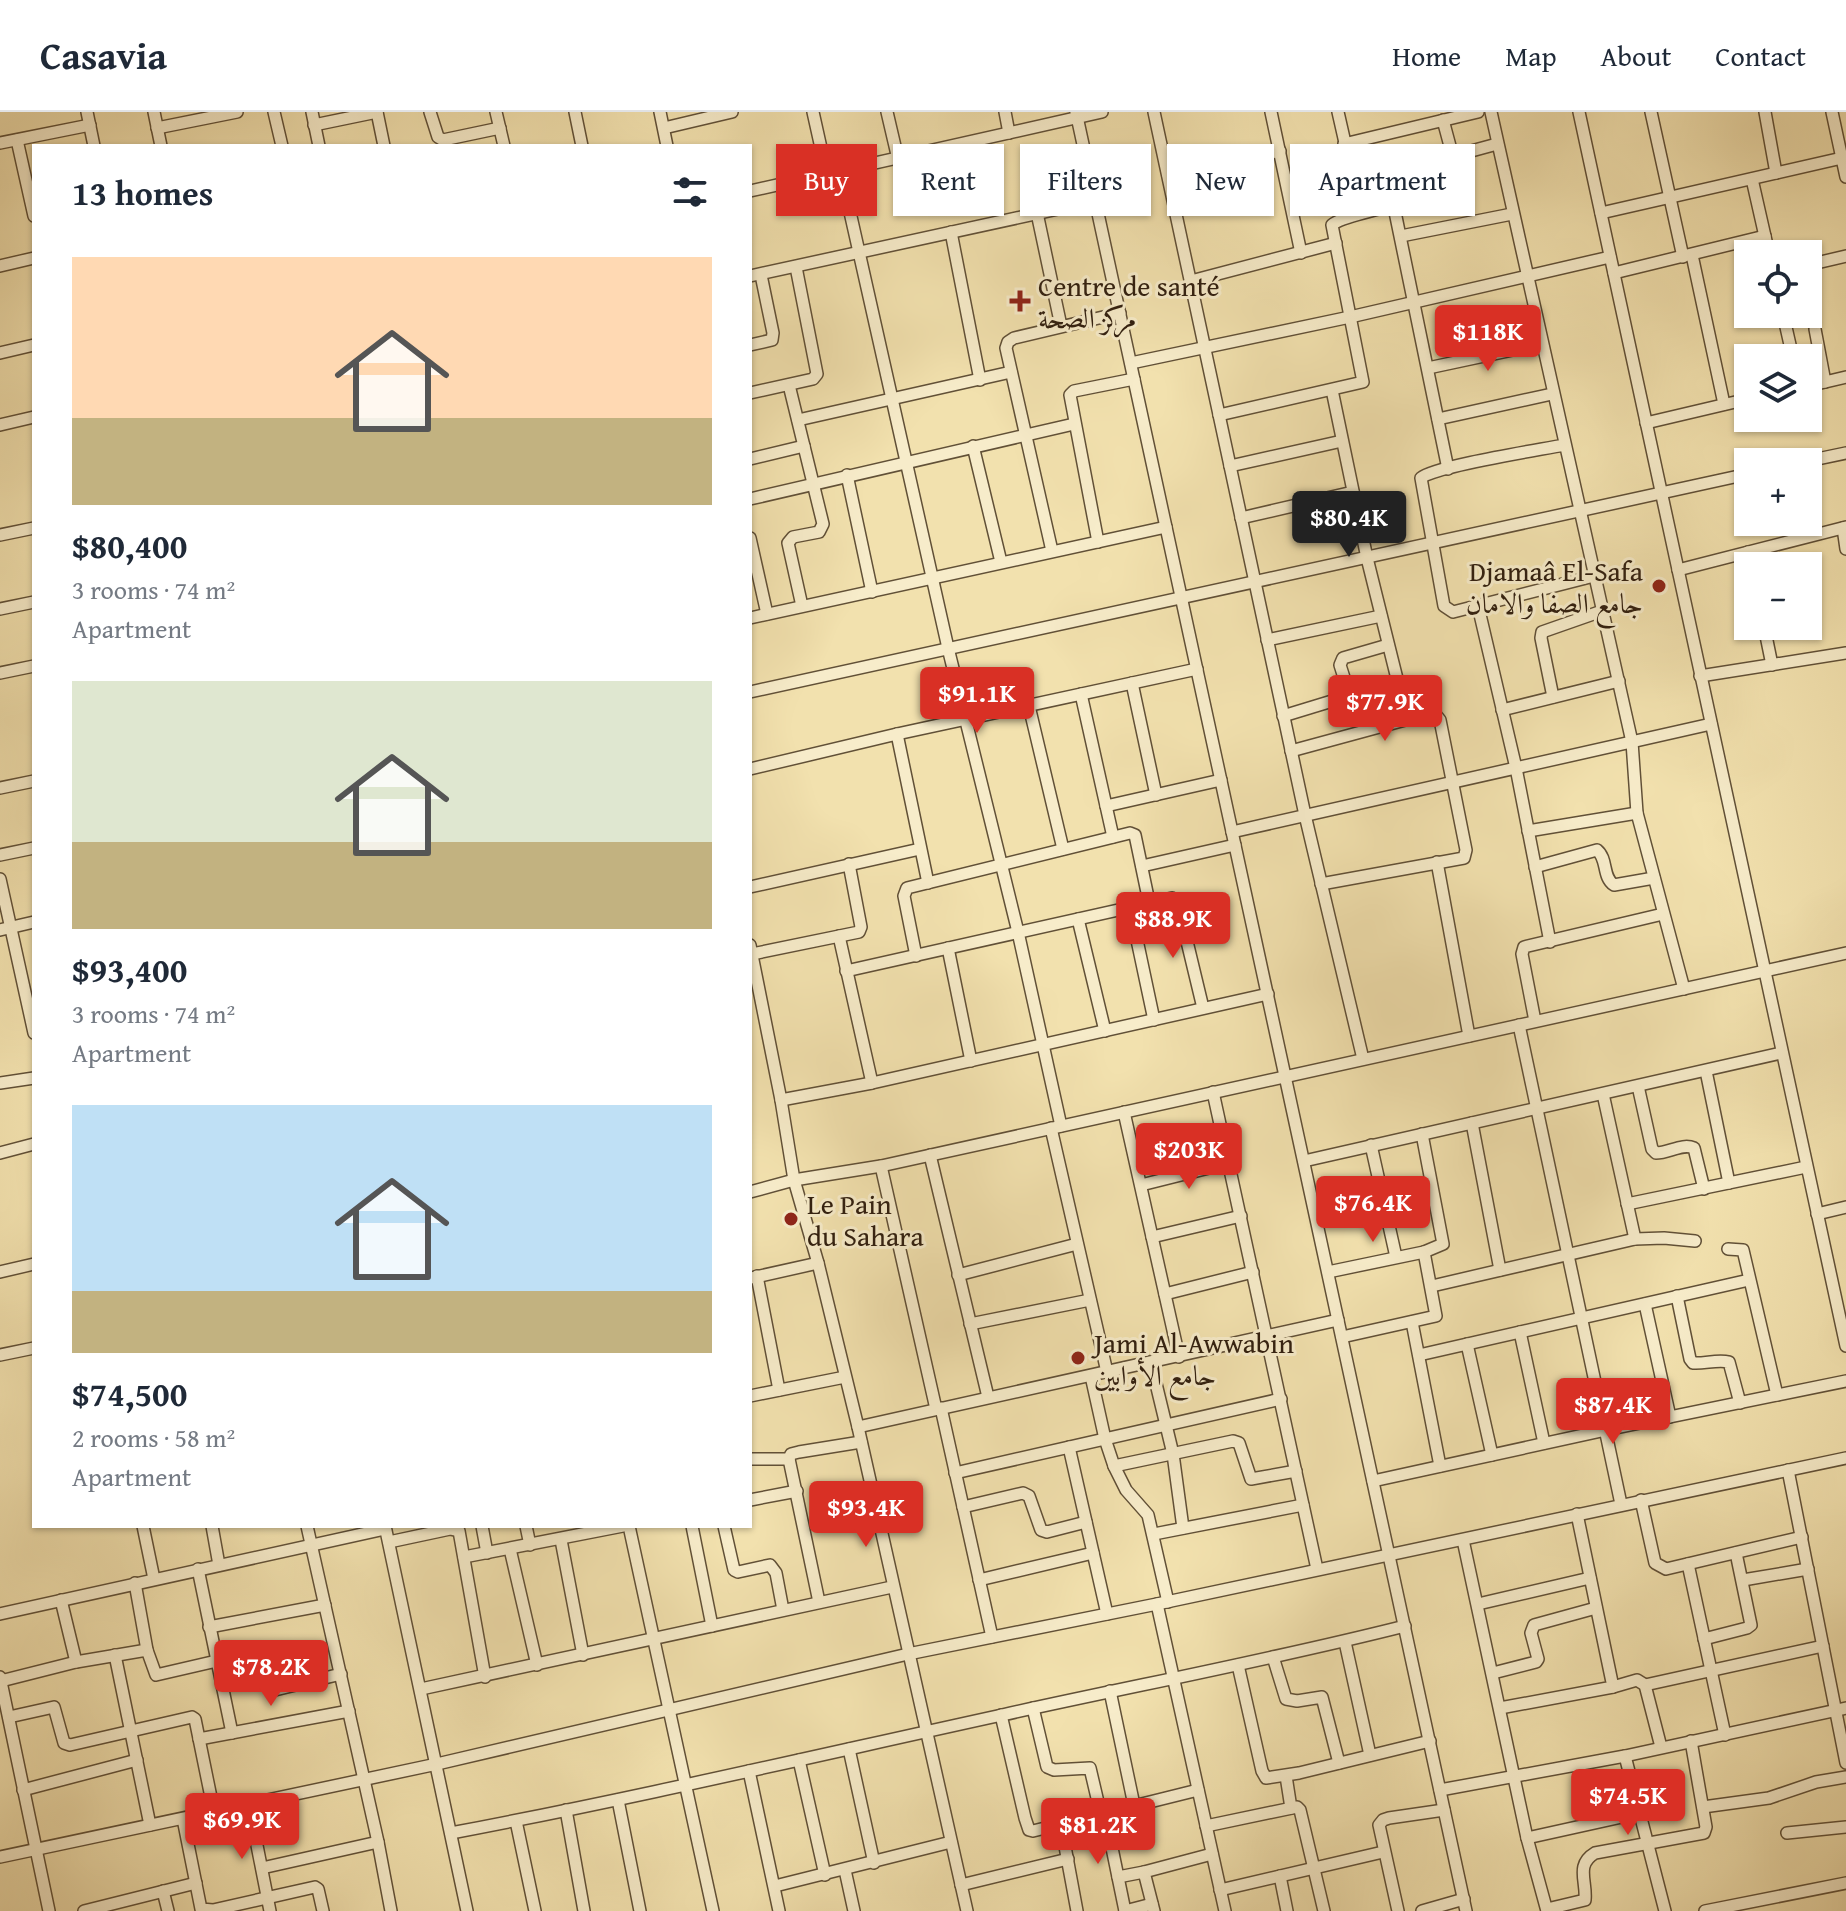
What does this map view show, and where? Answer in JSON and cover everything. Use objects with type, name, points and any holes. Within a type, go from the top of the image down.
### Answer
[{"type":"street","points":[[87,112],[94,144]]},
{"type":"street","points":[[154,112],[161,144]]},
{"type":"street","points":[[157,128],[237,112]]},
{"type":"street","points":[[274,112],[282,144]]},
{"type":"street","points":[[312,112],[319,144]]},
{"type":"street","points":[[314,125],[377,112],[384,144]]},
{"type":"street","points":[[430,112],[438,137],[443,140],[500,128]]},
{"type":"street","points":[[496,112],[504,144]]},
{"type":"street","points":[[575,112],[582,144]]},
{"type":"street","points":[[660,112],[667,144]]},
{"type":"street","points":[[664,128],[732,112]]},
{"type":"street","points":[[813,112],[820,144]]},
{"type":"street","points":[[887,112],[894,144]]},
{"type":"street","points":[[1005,112],[1009,133]]},
{"type":"street","points":[[962,144],[1077,115],[1102,112]]},
{"type":"street","points":[[1154,112],[1167,170]]},
{"type":"street","points":[[1271,112],[1301,253]]},
{"type":"street","points":[[1338,112],[1344,144],[1478,112]]},
{"type":"street","points":[[1491,112],[1632,742],[1637,813],[1684,989]]},
{"type":"street","points":[[1579,112],[1846,1346]]},
{"type":"street","points":[[1651,112],[1669,197],[1724,404]]},
{"type":"street","points":[[1765,112],[1776,173]]},
{"type":"street","points":[[1832,112],[1846,177]]},
{"type":"street","points":[[1077,115],[1083,144]]},
{"type":"street","points":[[1443,120],[1450,144]]},
{"type":"street","points":[[0,143],[90,125]]},
{"type":"street","points":[[17,140],[32,207]]},
{"type":"street","points":[[1475,150],[1497,144]]},
{"type":"street","points":[[1274,152],[1280,151]]},
{"type":"street","points":[[1601,213],[1842,158]]},
{"type":"street","points":[[1752,179],[1766,240]]},
{"type":"street","points":[[752,191],[776,186]]},
{"type":"street","points":[[1401,236],[1512,214]]},
{"type":"street","points":[[852,216],[948,648],[1043,1045],[1077,1244],[1107,1372]]},
{"type":"street","points":[[752,345],[772,340],[773,333],[756,276],[1023,216]]},
{"type":"street","points":[[1038,216],[1061,326]]},
{"type":"street","points":[[1098,216],[1465,1905],[1422,1911]]},
{"type":"street","points":[[1177,216],[1283,716],[1363,1059]]},
{"type":"street","points":[[1219,415],[1361,384],[1363,380],[1332,225],[1351,216]]},
{"type":"street","points":[[1396,216],[1448,469]]},
{"type":"street","points":[[951,232],[980,380]]},
{"type":"street","points":[[1614,273],[1765,236]]},
{"type":"street","points":[[1191,281],[1336,243]]},
{"type":"street","points":[[1822,262],[1846,256]]},
{"type":"street","points":[[1131,363],[1350,317],[1610,257]]},
{"type":"street","points":[[0,266],[32,258]]},
{"type":"street","points":[[752,393],[813,379],[817,368],[796,267]]},
{"type":"street","points":[[1052,551],[1006,348],[1014,338],[1120,313]]},
{"type":"street","points":[[1815,329],[1825,382]]},
{"type":"street","points":[[1428,368],[1541,344]]},
{"type":"street","points":[[0,353],[32,345]]},
{"type":"street","points":[[798,420],[1011,372]]},
{"type":"street","points":[[1822,383],[1846,377]]},
{"type":"street","points":[[1098,542],[1069,400],[1074,391],[1134,379]]},
{"type":"street","points":[[789,385],[823,524],[819,532],[793,537],[788,543],[802,606]]},
{"type":"street","points":[[1332,390],[1367,558],[1407,719]]},
{"type":"street","points":[[1438,419],[1552,394]]},
{"type":"street","points":[[1646,423],[1734,402]]},
{"type":"street","points":[[0,425],[32,417]]},
{"type":"street","points":[[752,498],[1074,424]]},
{"type":"street","points":[[1230,466],[1342,441]]},
{"type":"street","points":[[1564,445],[1424,474],[1421,478],[1444,606],[1453,612],[1594,576]]},
{"type":"street","points":[[752,459],[804,446]]},
{"type":"street","points":[[973,446],[1001,562]]},
{"type":"street","points":[[1822,458],[1846,453]]},
{"type":"street","points":[[847,475],[872,592]]},
{"type":"street","points":[[752,692],[1734,477]]},
{"type":"street","points":[[1241,518],[1353,492]]},
{"type":"street","points":[[752,618],[1166,527]]},
{"type":"street","points":[[0,535],[32,528]]},
{"type":"street","points":[[1748,552],[1844,528],[1846,549]]},
{"type":"street","points":[[752,547],[767,614]]},
{"type":"street","points":[[1678,570],[1734,556]]},
{"type":"street","points":[[0,609],[32,602]]},
{"type":"street","points":[[1478,606],[1516,768],[1550,942]]},
{"type":"street","points":[[1553,697],[1542,632],[1602,611]]},
{"type":"street","points":[[1267,640],[1381,616]]},
{"type":"street","points":[[1767,640],[1772,665]]},
{"type":"street","points":[[1283,716],[1342,698],[1347,687],[1340,665],[1343,658],[1388,645]]},
{"type":"street","points":[[1700,676],[1846,653]]},
{"type":"street","points":[[0,673],[32,666]]},
{"type":"street","points":[[752,769],[1197,669]]},
{"type":"street","points":[[1502,710],[1619,681]]},
{"type":"street","points":[[1132,683],[1156,795]]},
{"type":"street","points":[[1081,694],[1113,837]]},
{"type":"street","points":[[1029,706],[1063,849]]},
{"type":"street","points":[[1291,751],[1431,713],[1440,720],[1466,854],[1464,858],[1321,884]]},
{"type":"street","points":[[1232,832],[1711,724]]},
{"type":"street","points":[[897,734],[928,883]]},
{"type":"street","points":[[1106,806],[1221,780]]},
{"type":"street","points":[[0,788],[32,781]]},
{"type":"street","points":[[1528,831],[1637,813]]},
{"type":"street","points":[[916,956],[904,891],[1130,833],[1135,835],[1149,902]]},
{"type":"street","points":[[1142,866],[1235,845]]},
{"type":"street","points":[[0,855],[32,848]]},
{"type":"street","points":[[752,887],[920,849]]},
{"type":"street","points":[[1535,867],[1597,850],[1604,859],[1608,881],[1614,885],[1654,878]]},
{"type":"street","points":[[1437,862],[1469,1036]]},
{"type":"street","points":[[752,950],[839,936],[861,929],[849,864]]},
{"type":"street","points":[[0,879],[5,929],[32,1026]]},
{"type":"street","points":[[846,971],[1172,898],[1178,904],[1203,1008]]},
{"type":"street","points":[[1130,907],[1154,1020]]},
{"type":"street","points":[[1535,1021],[1522,950],[1524,947],[1663,914]]},
{"type":"street","points":[[1078,919],[1105,1031]]},
{"type":"street","points":[[5,929],[32,922]]},
{"type":"street","points":[[839,936],[872,1083]]},
{"type":"street","points":[[948,948],[971,1061]]},
{"type":"street","points":[[752,1191],[794,1180],[881,1166],[1846,953]]},
{"type":"street","points":[[752,955],[794,1180],[818,1263],[858,1427],[961,1885],[963,1910]]},
{"type":"street","points":[[781,1100],[872,1083],[1268,994]]},
{"type":"street","points":[[1519,1025],[1621,1504]]},
{"type":"street","points":[[1304,1161],[1781,1053]]},
{"type":"street","points":[[1706,1071],[1729,1183]]},
{"type":"street","points":[[0,1083],[32,1078]]},
{"type":"street","points":[[1638,1086],[1652,1149],[1661,1153],[1687,1146],[1694,1148],[1704,1189]]},
{"type":"street","points":[[1213,1092],[1317,1569]]},
{"type":"street","points":[[1603,1094],[1635,1239]]},
{"type":"street","points":[[1124,1112],[1179,1357]]},
{"type":"street","points":[[1472,1123],[1500,1270]]},
{"type":"street","points":[[1328,1272],[1441,1247],[1444,1240],[1422,1134]]},
{"type":"street","points":[[0,1153],[32,1145]]},
{"type":"street","points":[[1371,1145],[1396,1257]]},
{"type":"street","points":[[930,1155],[988,1397]]},
{"type":"street","points":[[1141,1185],[1229,1163]]},
{"type":"street","points":[[881,1166],[992,1637]]},
{"type":"street","points":[[1627,1204],[1806,1167]]},
{"type":"street","points":[[1817,1214],[1846,1207]]},
{"type":"street","points":[[1152,1237],[1241,1216]]},
{"type":"street","points":[[1432,1286],[1635,1239],[1695,1241]]},
{"type":"street","points":[[958,1275],[1077,1244]]},
{"type":"street","points":[[1728,1249],[1743,1250],[1777,1395]]},
{"type":"street","points":[[1342,1337],[1434,1317],[1438,1313],[1424,1252]]},
{"type":"street","points":[[779,1390],[753,1277],[818,1263]]},
{"type":"street","points":[[0,1272],[32,1264]]},
{"type":"street","points":[[1165,1294],[1253,1272]]},
{"type":"street","points":[[1419,1355],[1749,1280]]},
{"type":"street","points":[[1677,1296],[1690,1359],[1693,1363],[1701,1364],[1729,1362],[1740,1403]]},
{"type":"street","points":[[970,1324],[1090,1300]]},
{"type":"street","points":[[1645,1304],[1670,1417]]},
{"type":"street","points":[[858,1427],[1338,1320]]},
{"type":"street","points":[[1412,1322],[1440,1466]]},
{"type":"street","points":[[1520,1332],[1544,1443]]},
{"type":"street","points":[[1467,1344],[1492,1455]]},
{"type":"street","points":[[0,1355],[32,1348]]},
{"type":"street","points":[[1151,1363],[1173,1454],[1183,1528]]},
{"type":"street","points":[[1091,1376],[1114,1466],[1126,1490],[1148,1515],[1154,1534],[1173,1679],[1225,1911]]},
{"type":"street","points":[[752,1396],[845,1377]]},
{"type":"street","points":[[1373,1481],[1846,1381]]},
{"type":"street","points":[[955,1473],[1281,1399]]},
{"type":"street","points":[[1114,1466],[1233,1441],[1239,1443],[1251,1479],[1296,1471]]},
{"type":"street","points":[[819,1602],[789,1459],[791,1454],[799,1452],[861,1442]]},
{"type":"street","points":[[1069,1447],[1107,1614]]},
{"type":"street","points":[[752,1457],[789,1459]]},
{"type":"street","points":[[0,1857],[437,1764],[908,1654],[1846,1458]]},
{"type":"street","points":[[1788,1470],[1823,1646],[1840,1709],[1846,1763]]},
{"type":"street","points":[[752,1500],[797,1491]]},
{"type":"street","points":[[963,1507],[1023,1493],[1029,1496],[1041,1530],[1047,1532],[1086,1522]]},
{"type":"street","points":[[1641,1500],[1655,1563],[1666,1569],[1802,1537]]},
{"type":"street","points":[[1154,1534],[1303,1505]]},
{"type":"street","points":[[1577,1514],[1613,1687]]},
{"type":"street","points":[[143,1528],[154,1579]]},
{"type":"street","points":[[212,1528],[219,1565]]},
{"type":"street","points":[[308,1528],[391,1911]]},
{"type":"street","points":[[0,1614],[385,1528],[467,1911]]},
{"type":"street","points":[[482,1528],[487,1553]]},
{"type":"street","points":[[526,1528],[530,1545]]},
{"type":"street","points":[[464,1557],[614,1528]]},
{"type":"street","points":[[629,1528],[713,1911]]},
{"type":"street","points":[[692,1528],[712,1626]]},
{"type":"street","points":[[724,1528],[734,1570],[738,1572],[770,1565],[776,1573],[783,1610]]},
{"type":"street","points":[[389,1542],[455,1529],[460,1534],[485,1677]]},
{"type":"street","points":[[561,1540],[583,1655]]},
{"type":"street","points":[[1463,1540],[1527,1838],[1547,1910],[1585,1900],[1582,1869],[1590,1856],[1704,1833],[1706,1827],[1691,1741]]},
{"type":"street","points":[[510,1549],[537,1665]]},
{"type":"street","points":[[979,1580],[1093,1553]]},
{"type":"street","points":[[1704,1639],[1751,1625],[1736,1553]]},
{"type":"street","points":[[1688,1564],[1725,1735]]},
{"type":"street","points":[[198,1569],[232,1733]]},
{"type":"street","points":[[1743,1580],[1808,1569]]},
{"type":"street","points":[[1478,1604],[1590,1578]]},
{"type":"street","points":[[135,1583],[147,1650],[156,1675],[264,1651],[275,1690],[341,1674]]},
{"type":"street","points":[[421,1689],[892,1587]]},
{"type":"street","points":[[61,1600],[76,1662]]},
{"type":"street","points":[[209,1627],[325,1605]]},
{"type":"street","points":[[1493,1673],[1536,1662],[1538,1659],[1531,1633],[1534,1625],[1596,1608]]},
{"type":"street","points":[[451,1833],[686,1786],[1345,1642],[1405,1626]]},
{"type":"street","points":[[1345,1642],[1370,1755]]},
{"type":"street","points":[[1500,1708],[1637,1680],[1645,1685],[1823,1646]]},
{"type":"street","points":[[49,1911],[1,1679],[147,1650]]},
{"type":"street","points":[[115,1655],[150,1825]]},
{"type":"street","points":[[1273,1657],[1286,1699],[1297,1701],[1322,1697],[1339,1763]]},
{"type":"street","points":[[1238,1665],[1263,1776],[1271,1779],[1286,1776],[1430,1741]]},
{"type":"street","points":[[1645,1685],[1661,1747]]},
{"type":"street","points":[[1110,1691],[1134,1805]]},
{"type":"street","points":[[9,1717],[54,1707],[64,1743],[70,1745],[192,1717],[195,1719],[214,1812]]},
{"type":"street","points":[[1033,1708],[1047,1767],[1054,1770],[1090,1768],[1125,1911],[1153,1908],[1144,1872]]},
{"type":"street","points":[[1440,1790],[1625,1756],[1840,1709]]},
{"type":"street","points":[[199,1739],[349,1711]]},
{"type":"street","points":[[1001,1715],[1029,1830],[1037,1832],[1198,1790]]},
{"type":"street","points":[[849,1749],[874,1863]]},
{"type":"street","points":[[1625,1756],[1665,1911]]},
{"type":"street","points":[[23,1790],[137,1760]]},
{"type":"street","points":[[799,1760],[825,1875]]},
{"type":"street","points":[[749,1771],[779,1911]]},
{"type":"street","points":[[1286,1776],[1291,1808]]},
{"type":"street","points":[[1703,1807],[1769,1798],[1816,1782],[1846,1777]]},
{"type":"street","points":[[618,1800],[640,1911]]},
{"type":"street","points":[[249,1805],[270,1911]]},
{"type":"street","points":[[1206,1826],[1291,1808],[1300,1810],[1324,1911]]},
{"type":"street","points":[[566,1810],[584,1911]]},
{"type":"street","points":[[1398,1911],[1378,1831],[1383,1820],[1444,1810]]},
{"type":"street","points":[[1527,1838],[1640,1813]]},
{"type":"street","points":[[183,1819],[201,1909],[315,1887],[323,1911]]},
{"type":"street","points":[[516,1821],[535,1911]]},
{"type":"street","points":[[1061,1825],[1077,1911]]},
{"type":"street","points":[[1787,1833],[1846,1827]]},
{"type":"street","points":[[262,1868],[378,1842]]},
{"type":"street","points":[[775,1886],[951,1842]]},
{"type":"street","points":[[1220,1890],[1383,1852]]},
{"type":"street","points":[[1118,1877],[1212,1854]]},
{"type":"street","points":[[961,1885],[1068,1859]]},
{"type":"street","points":[[845,1870],[854,1911]]},
{"type":"street","points":[[1280,1876],[1287,1911]]},
{"type":"street","points":[[84,1911],[196,1883]]},
{"type":"street","points":[[1705,1911],[1846,1883]]},
{"type":"street","points":[[163,1891],[168,1911]]},
{"type":"place","name":"Centre de santé مركز الصحة","points":[[1020,301]]},
{"type":"place","name":"Djamaâ El-Safa جامع الصفا والامان","points":[[1659,586]]},
{"type":"place","name":"Le Pain du Sahara","points":[[791,1219]]},
{"type":"place","name":"Jami Al-Awwabin جامع الأوابين","points":[[1078,1358]]}]
